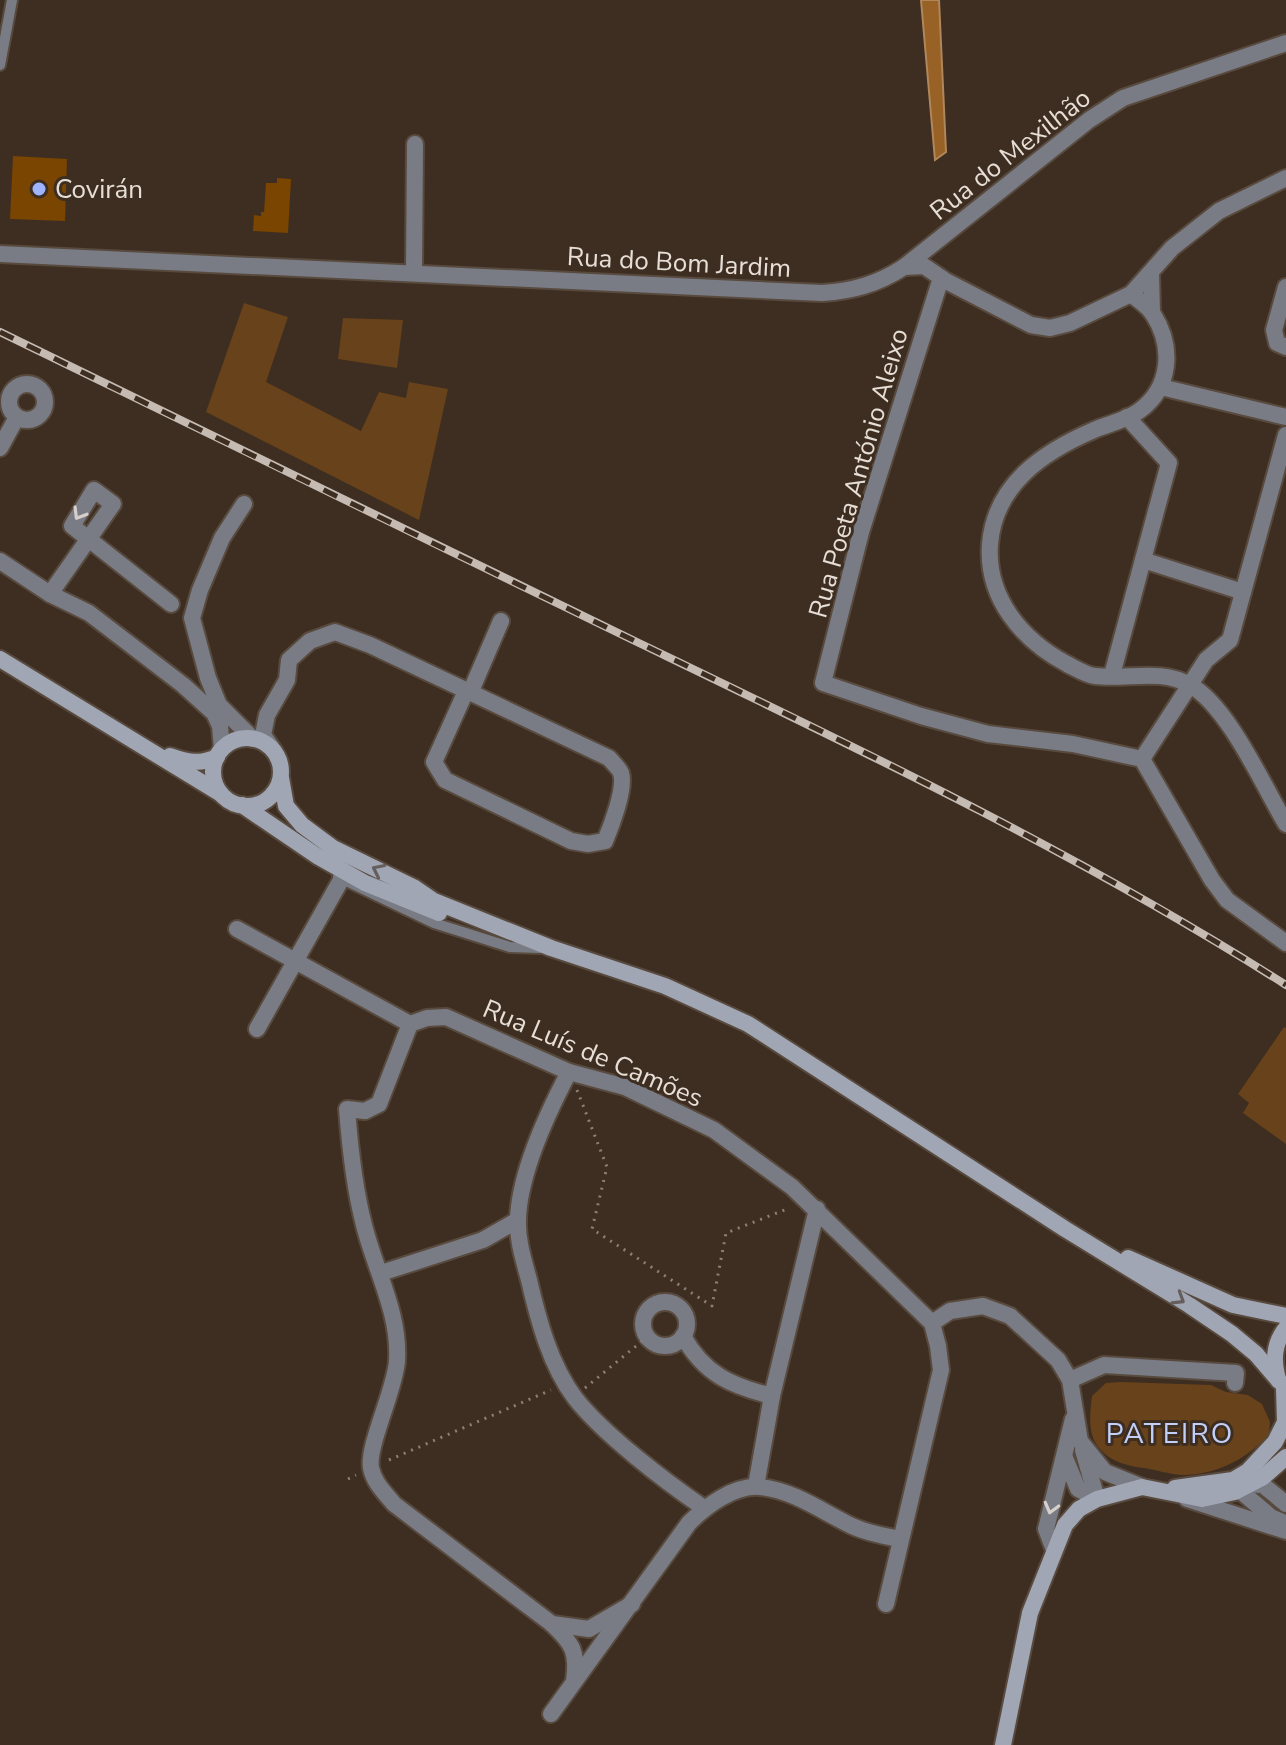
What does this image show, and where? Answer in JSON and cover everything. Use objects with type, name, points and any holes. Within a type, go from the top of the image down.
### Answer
[{"type":"main road","points":[[0,659],[365,883],[506,940],[551,948]]},
{"type":"main road","points":[[56,693],[169,755],[190,763],[206,762],[220,749],[241,739],[253,739],[274,751],[279,761],[286,806],[302,825],[333,848],[415,888],[434,901],[551,948],[665,986],[748,1024],[1232,1334],[1256,1354],[1283,1387]]},
{"type":"main road","points":[[220,749],[213,776],[221,794]]},
{"type":"main road","points":[[242,805],[251,806],[265,801],[275,792],[281,778]]},
{"type":"main road","points":[[1065,1229],[1233,1305],[1286,1316]]},
{"type":"main road","points":[[1243,1479],[1275,1442],[1285,1422],[1283,1387],[1274,1365],[1275,1348],[1286,1328]]},
{"type":"main road","points":[[1003,1745],[1030,1613],[1065,1525],[1079,1509],[1097,1499],[1142,1487],[1163,1490],[1262,1478],[1286,1457]]},
{"type":"street","name":"Rua do Mexilhão","points":[[904,267],[1089,120],[1123,98],[1286,43]]},
{"type":"street","points":[[414,273],[415,144]]},
{"type":"street","points":[[904,267],[924,266],[1031,325],[1050,328],[1070,323],[1131,294],[1172,248],[1219,211],[1286,178]]},
{"type":"street","name":"Rua do Bom Jardim","points":[[0,254],[822,293],[884,280],[904,267]]},
{"type":"street","points":[[1151,272],[1152,313],[1167,356],[1161,387],[1152,400],[1136,413],[1063,444],[1018,477],[998,507],[990,543],[990,573],[1015,626],[1038,646],[1064,662],[1093,676],[1170,676],[1206,697],[1222,715],[1286,824]]},
{"type":"street","name":"Rua Poeta António Aleixo","points":[[941,278],[861,532],[823,683],[921,716],[988,734],[1073,744],[1142,759]]},
{"type":"street","points":[[1286,287],[1274,330],[1277,343],[1286,347]]},
{"type":"street","points":[[1131,294],[1152,313]]},
{"type":"street","points":[[1161,387],[1286,417]]},
{"type":"street","points":[[0,448],[17,417]]},
{"type":"street","points":[[1112,675],[1169,463],[1127,417]]},
{"type":"street","points":[[1286,435],[1230,640],[1206,660],[1142,759],[1212,880],[1227,900],[1286,943]]},
{"type":"street","points":[[220,749],[220,726],[214,713],[192,618],[222,538],[244,504]]},
{"type":"street","points":[[50,594],[89,542],[171,604]]},
{"type":"street","points":[[1143,560],[1243,592]]},
{"type":"street","points":[[0,561],[50,594],[89,613],[183,685],[214,713]]},
{"type":"street","points":[[220,749],[241,725],[269,701],[289,660],[310,641],[335,632],[370,645],[468,692],[609,758],[621,771],[622,783],[605,841],[588,844],[571,841],[445,780],[434,762],[468,692],[501,621]]},
{"type":"street","points":[[274,751],[263,735],[267,715],[287,680],[289,660]]},
{"type":"street","points":[[183,685],[208,678]]},
{"type":"street","points":[[208,678],[219,705],[253,739]]},
{"type":"street","points":[[257,1029],[341,880]]},
{"type":"street","points":[[237,929],[410,1024],[379,1104],[365,1111],[347,1109],[351,1164],[364,1226],[393,1316],[397,1361],[371,1455],[371,1468],[377,1484],[394,1504],[552,1624],[570,1642],[576,1661],[573,1684]]},
{"type":"street","name":"Rua Luís de Camões","points":[[410,1024],[427,1018],[446,1017],[569,1072],[625,1087],[714,1130],[817,1209],[932,1323]]},
{"type":"street","points":[[569,1072],[546,1115],[524,1184],[518,1220],[520,1244],[534,1301],[553,1358],[574,1397],[601,1426],[704,1508]]},
{"type":"street","points":[[756,1486],[772,1396],[817,1209]]},
{"type":"street","points":[[381,1273],[483,1240],[518,1220]]},
{"type":"street","points":[[654,1305],[675,1305],[685,1316],[686,1330],[678,1342],[658,1345],[647,1337],[643,1323],[654,1305]]},
{"type":"street","points":[[886,1604],[941,1370],[932,1323],[950,1311],[983,1306],[1010,1316],[1058,1360],[1070,1380],[1080,1441],[1097,1499]]},
{"type":"street","points":[[683,1336],[694,1357],[735,1387],[772,1396]]},
{"type":"street","points":[[1070,1380],[1104,1365],[1236,1373],[1235,1383]]},
{"type":"street","points":[[1054,1550],[1046,1529],[1075,1410]]},
{"type":"street","points":[[1080,1441],[1105,1472],[1142,1487]]},
{"type":"street","points":[[1065,1458],[1078,1489],[1097,1499]]},
{"type":"street","points":[[1286,1504],[1263,1485],[1243,1479],[1244,1494],[1271,1517],[1286,1523]]},
{"type":"street","points":[[551,1714],[689,1523],[713,1501],[756,1486],[807,1503],[855,1528],[900,1539]]},
{"type":"street","points":[[1163,1490],[1286,1531]]},
{"type":"street","points":[[552,1624],[589,1629],[632,1604]]},
{"type":"lane","points":[[0,65],[12,0]]},
{"type":"lane","points":[[317,856],[341,880],[434,923],[510,947],[551,948]]},
{"type":"path","points":[[569,1072],[607,1167],[592,1229],[712,1306],[726,1233],[787,1209]]},
{"type":"path","points":[[574,1397],[647,1337]]},
{"type":"path","points":[[348,1479],[555,1388]]},
{"type":"shaded area","points":[[921,0],[939,0],[946,152],[935,160]]},
{"type":"shaded area","points":[[244,303],[288,317],[266,382],[361,431],[379,392],[406,398],[409,382],[448,389],[419,520],[206,412]]},
{"type":"shaded area","points":[[343,318],[403,320],[397,368],[338,359]]},
{"type":"shaded area","points":[[1284,1027],[1286,1144],[1243,1113],[1249,1103],[1238,1094]]},
{"type":"shaded area","points":[[1106,1383],[1211,1385],[1226,1392],[1248,1395],[1262,1404],[1270,1422],[1269,1435],[1251,1452],[1206,1473],[1176,1474],[1120,1463],[1104,1453],[1096,1443],[1090,1417],[1092,1396]]},
{"type":"building","name":"Covirán","points":[[13,156],[67,159],[65,221],[10,219]]},
{"type":"building","points":[[277,178],[291,179],[288,233],[253,231],[254,215],[261,216],[264,212],[266,183],[277,183]]},
{"type":"railway","points":[[0,332],[968,805],[1129,891],[1286,985]]},
{"type":"place","name":"Covirán","points":[[39,189]]},
{"type":"district","name":"PATEIRO","points":[[1170,1433]]}]
